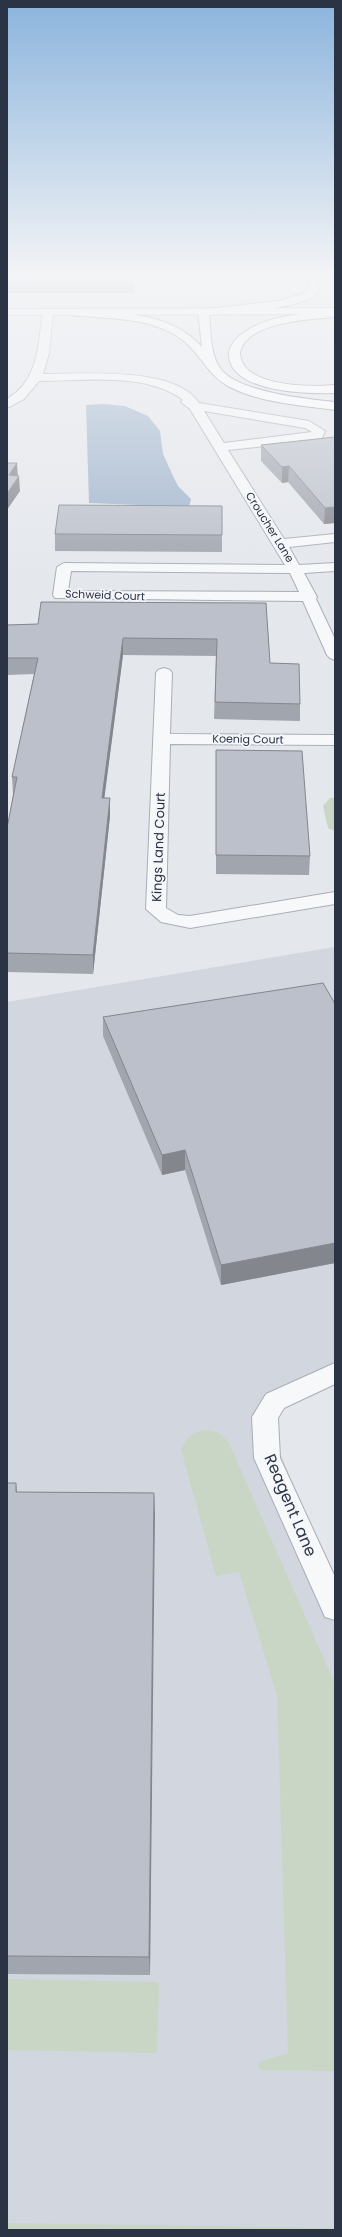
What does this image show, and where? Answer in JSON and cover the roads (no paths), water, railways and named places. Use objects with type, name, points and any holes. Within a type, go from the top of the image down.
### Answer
[{"type":"main road","points":[[224,377],[237,386],[254,392],[335,406]]},
{"type":"main road","points":[[254,377],[288,388],[335,389]]},
{"type":"street","points":[[7,404],[33,383],[34,377]]},
{"type":"street","points":[[33,383],[141,390],[175,397],[194,406],[309,425],[319,431],[318,434],[311,437],[220,447]]},
{"type":"street","name":"Croucher Lane","points":[[194,406],[295,569],[310,598],[335,655]]},
{"type":"street","points":[[280,544],[335,538]]},
{"type":"street","name":"Schweid Court","points":[[295,569],[64,567],[60,595],[310,598]]},
{"type":"street","points":[[295,569],[335,567]]},
{"type":"street","name":"Kings Land Court","points":[[164,673],[155,902],[156,909],[163,917],[176,921],[190,922],[335,898]]},
{"type":"street","name":"Koenig Court","points":[[162,739],[335,740]]},
{"type":"street","name":"Reagent Lane","points":[[335,1373],[275,1401],[265,1418],[267,1458],[335,1608]]},
{"type":"water","points":[[103,404],[125,406],[148,416],[160,431],[163,454],[178,486],[191,499],[189,507],[89,503],[86,405]]}]
